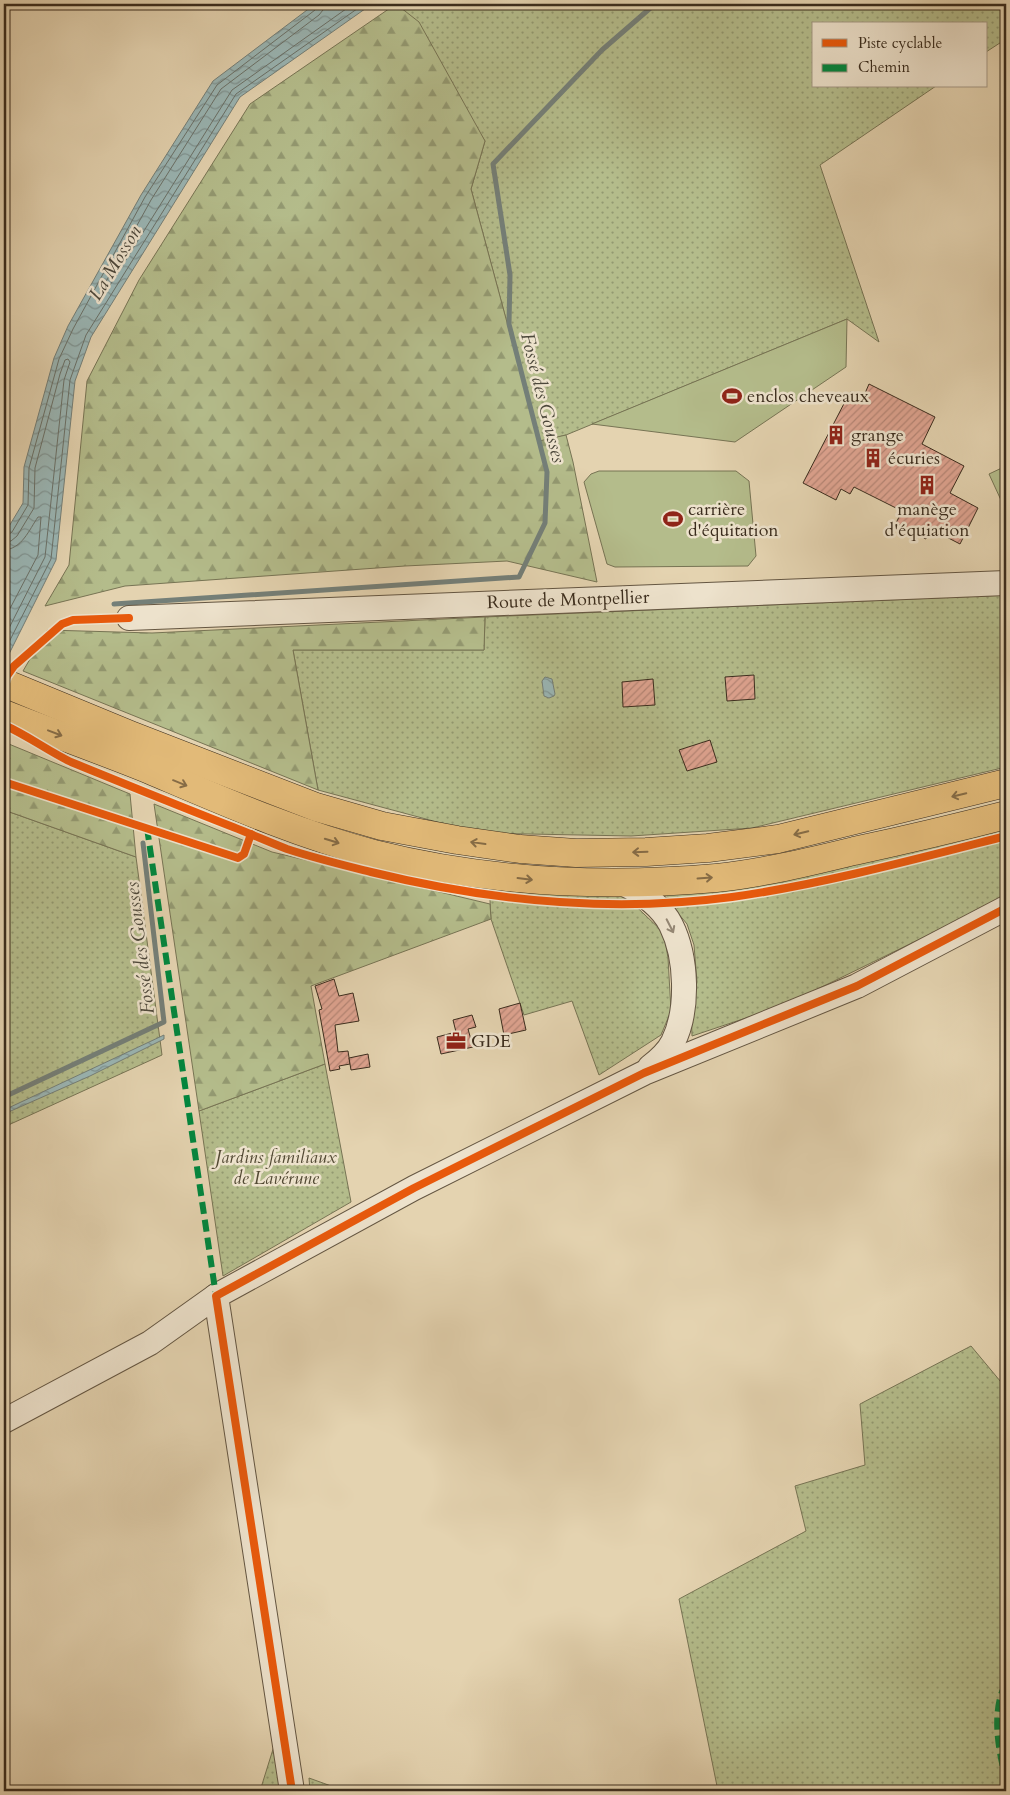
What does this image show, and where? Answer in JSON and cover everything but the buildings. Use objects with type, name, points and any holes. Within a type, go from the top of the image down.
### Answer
[{"type":"main road","points":[[12,686],[130,735],[316,807],[382,826],[520,849],[576,853],[646,852],[708,848],[778,839],[1006,783]]},
{"type":"main road","points":[[7,715],[135,764],[282,824],[372,853],[490,875],[545,881],[622,882],[718,878],[788,867],[1006,815]]},
{"type":"street","name":"Route de Montpellier","points":[[129,618],[1006,583]]},
{"type":"street","points":[[622,882],[639,891],[659,908],[671,924],[681,954],[684,990],[680,1025],[673,1043],[663,1057],[644,1073]]},
{"type":"street","points":[[4,1421],[150,1343],[216,1296],[414,1188],[644,1073],[857,986],[1006,908]]},
{"type":"street","points":[[673,1043],[702,1049]]},
{"type":"street","points":[[216,1296],[292,1791]]},
{"type":"green space","points":[[396,4],[419,22],[485,141],[471,189],[539,441],[566,435],[597,582],[507,561],[405,566],[125,586],[45,606],[69,565],[87,381],[139,280],[250,104]]},
{"type":"green space","points":[[397,4],[1006,4],[1006,39],[988,51],[988,22],[812,22],[812,88],[933,88],[820,165],[879,342],[847,319],[566,435],[539,442],[471,189],[485,141]]},
{"type":"green space","name":"enclos cheveaux","points":[[847,319],[846,367],[735,442],[592,424]]},
{"type":"green space","points":[[1006,466],[1006,511],[989,474]]},
{"type":"green space","name":"carrière d'équitation","points":[[599,471],[736,471],[749,481],[756,556],[748,566],[615,567],[607,564],[584,482],[591,474]]},
{"type":"green space","points":[[1006,595],[1006,767],[752,828],[631,836],[478,833],[318,790],[293,650],[484,650],[485,617]]},
{"type":"green space","points":[[485,617],[484,650],[293,650],[318,790],[23,671],[47,630],[152,633]]},
{"type":"green space","points":[[4,742],[130,794],[136,857],[4,810]]},
{"type":"green space","points":[[154,804],[272,852],[490,904],[491,919],[311,986],[325,1064],[199,1111]]},
{"type":"green space","points":[[4,810],[136,857],[162,1055],[4,1127]]},
{"type":"green space","points":[[1006,824],[1006,897],[785,1005],[692,1036],[691,1009],[697,982],[694,945],[687,924],[662,894]]},
{"type":"green space","points":[[489,882],[624,895],[664,933],[668,958],[671,1011],[661,1035],[599,1075],[572,1001],[524,1015],[491,919]]},
{"type":"green space","name":"Jardins familiaux de Lavérune","points":[[325,1064],[351,1202],[223,1276],[199,1111]]},
{"type":"green space","points":[[971,1346],[1006,1388],[1006,1791],[718,1791],[679,1599],[806,1531],[795,1486],[865,1465],[860,1404]]},
{"type":"green space","points":[[274,1746],[281,1791],[260,1791]]},
{"type":"green space","points":[[309,1778],[345,1791],[310,1791]]},
{"type":"water","name":"La Mosson","points":[[315,4],[372,4],[240,97],[91,337],[75,381],[56,560],[4,664],[4,533],[23,503],[24,467],[54,358],[68,326],[141,195],[213,81]]},
{"type":"water","points":[[545,677],[552,679],[555,694],[549,698],[544,696],[542,681]]},
{"type":"water","points":[[164,1035],[164,1039],[90,1076],[4,1114],[4,1110]]},
{"type":"waterway","name":"Fossé des Gousses","points":[[114,604],[519,577],[545,523],[547,472],[509,324],[510,275],[493,164],[602,50],[655,4]]},
{"type":"waterway","name":"Fossé des Gousses","points":[[4,1097],[164,1022],[143,843]]},
{"type":"marked path","points":[[147,828],[216,1296]]},
{"type":"marked path","points":[[1006,1683],[1001,1694],[997,1718],[997,1730],[1006,1779]]},
{"type":"cycle path","points":[[4,684],[14,666],[62,624],[73,620],[129,618]]},
{"type":"cycle path","points":[[4,725],[71,762],[287,849],[339,864],[415,882],[505,897],[596,904],[687,902],[732,897],[835,878],[1006,836]]},
{"type":"cycle path","points":[[4,782],[238,858],[244,854],[251,834]]},
{"type":"cycle path","points":[[292,1791],[216,1296],[414,1188],[644,1073],[857,986],[1006,908]]},
{"type":"place","name":"enclos cheveaux","points":[[732,396]]},
{"type":"place","name":"grange","points":[[836,435]]},
{"type":"place","name":"écuries","points":[[873,458]]},
{"type":"place","name":"manège d'équiation","points":[[927,485]]},
{"type":"place","name":"carrière d'équitation","points":[[673,519]]},
{"type":"place","name":"GDE","points":[[456,1041]]}]
